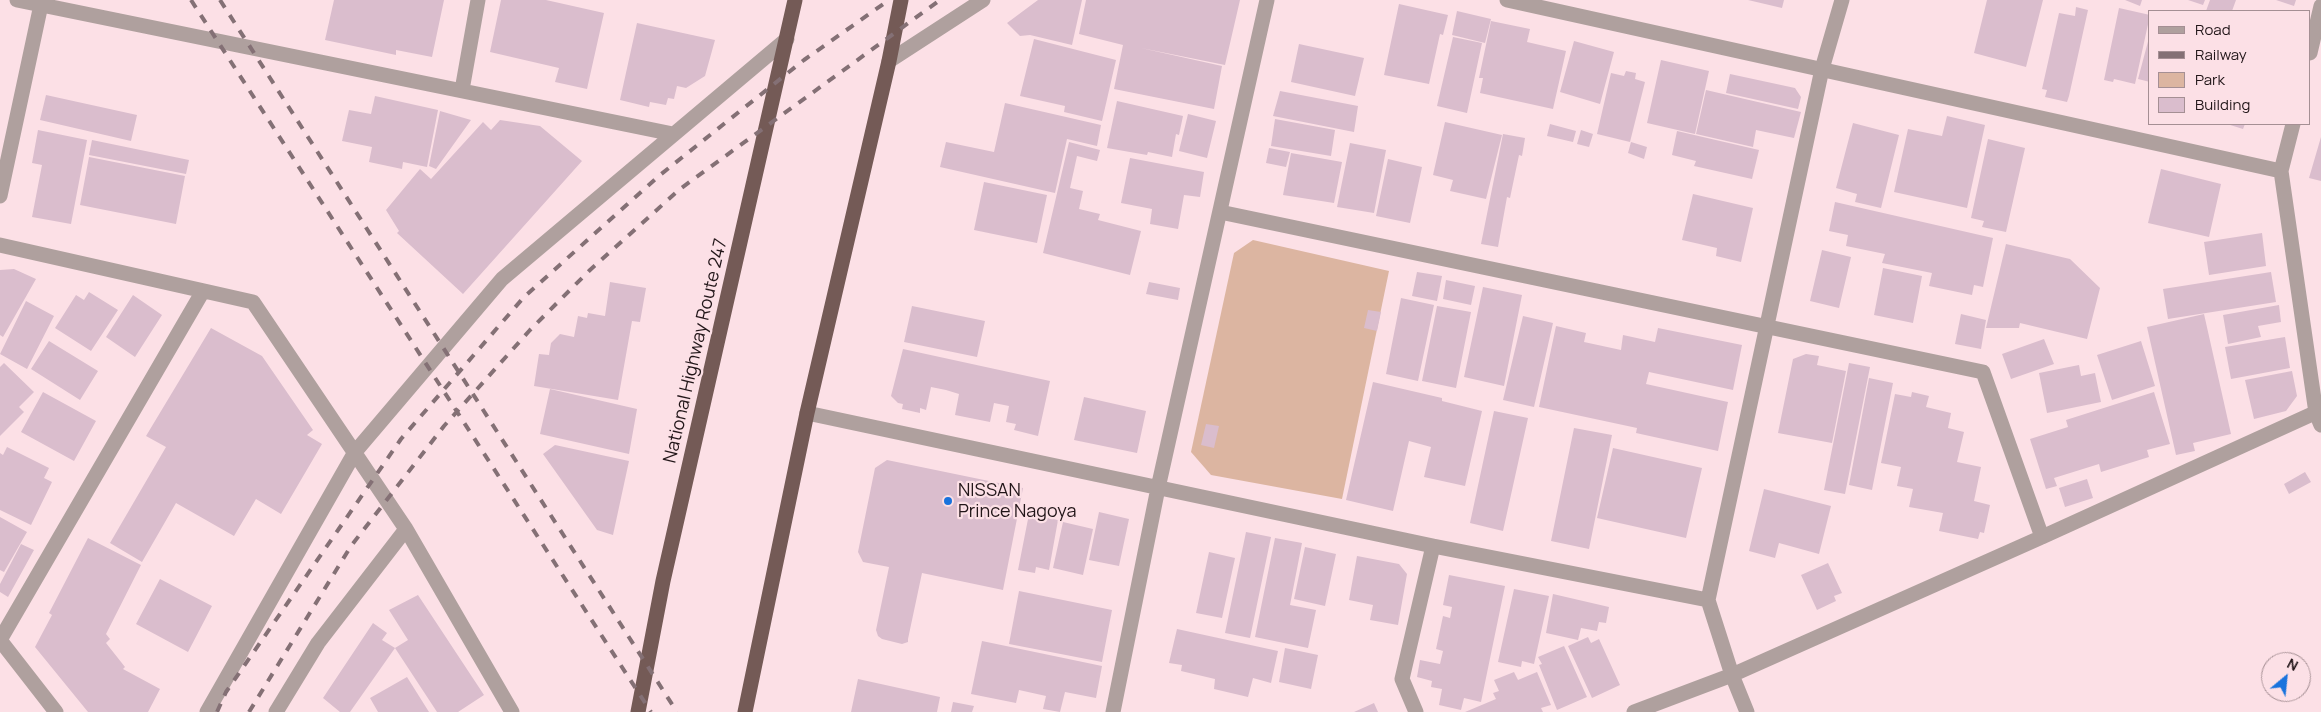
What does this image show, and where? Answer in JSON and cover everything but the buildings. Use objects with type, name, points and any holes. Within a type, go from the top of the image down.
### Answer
[{"type":"highway","name":"National Highway Route 247","points":[[638,712],[663,581],[795,0]]},
{"type":"highway","points":[[745,712],[807,413],[889,61],[901,0]]},
{"type":"street","points":[[17,0],[42,2],[673,134]]},
{"type":"street","points":[[462,90],[478,0]]},
{"type":"street","points":[[889,61],[983,0]]},
{"type":"street","points":[[1113,712],[1158,488],[1267,0]]},
{"type":"street","points":[[1507,0],[2281,171]]},
{"type":"street","points":[[1747,712],[1732,675],[1708,600],[1822,69],[1842,0]]},
{"type":"street","points":[[0,196],[42,2]]},
{"type":"street","points":[[2311,49],[2321,6]]},
{"type":"street","points":[[207,712],[354,452],[502,278],[787,39]]},
{"type":"street","points":[[1634,712],[1732,675],[2319,416],[2281,171],[2293,125]]},
{"type":"street","points":[[1220,212],[1983,372],[2042,537]]},
{"type":"street","points":[[0,245],[253,302],[406,530],[512,712]]},
{"type":"street","points":[[56,712],[0,640],[203,290]]},
{"type":"street","points":[[807,413],[1433,546],[1708,600]]},
{"type":"street","points":[[276,712],[318,643],[406,530]]},
{"type":"street","points":[[1416,712],[1402,680],[1433,546]]},
{"type":"green space","points":[[1253,240],[1389,271],[1342,499],[1211,475],[1191,452],[1234,253]]},
{"type":"railway","points":[[191,0],[651,712]]},
{"type":"railway","points":[[220,0],[677,712]]},
{"type":"railway","points":[[217,712],[226,692],[401,439],[524,297],[660,175],[804,60],[889,0]]},
{"type":"railway","points":[[249,712],[351,546],[444,426],[530,330],[590,270],[680,189],[940,0]]},
{"type":"place","name":"NISSAN Prince Nagoya","points":[[948,501]]}]
